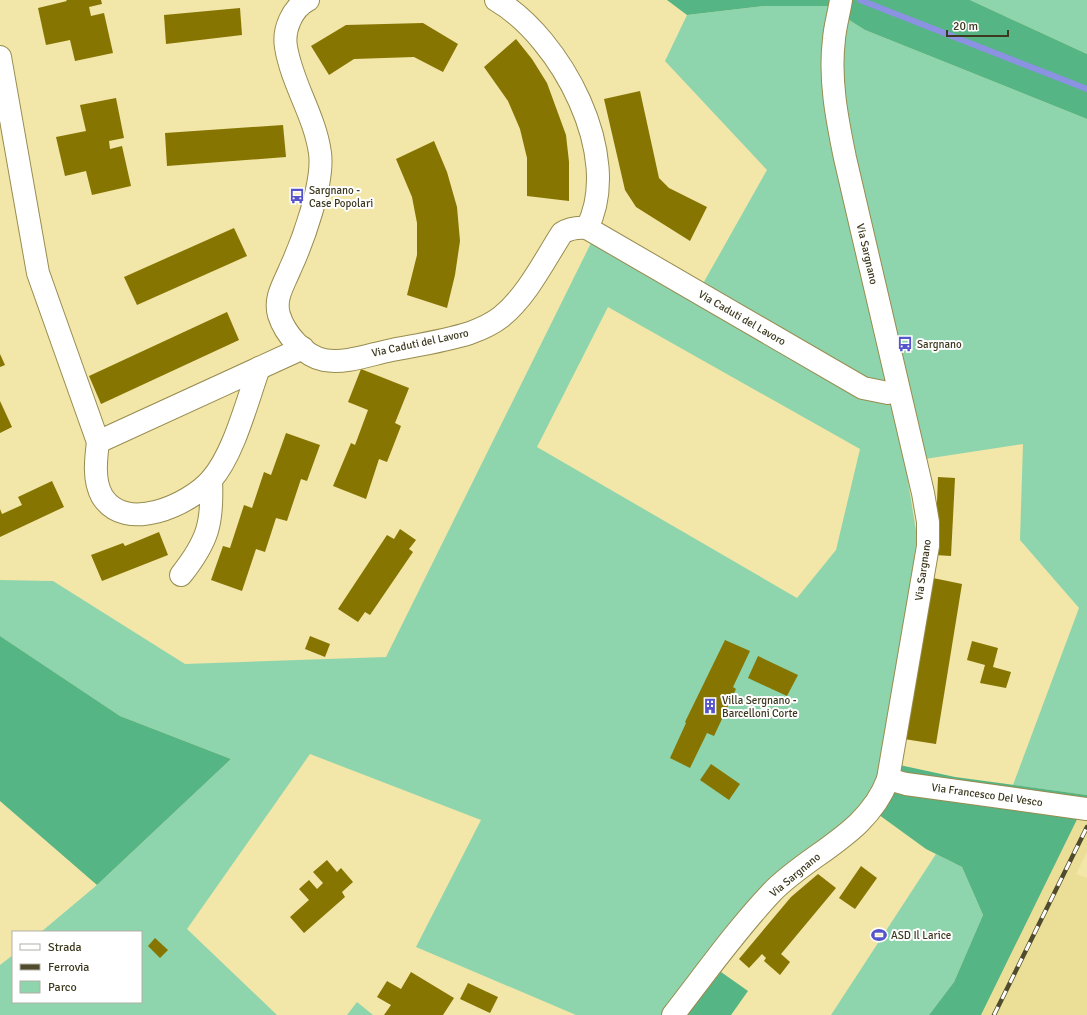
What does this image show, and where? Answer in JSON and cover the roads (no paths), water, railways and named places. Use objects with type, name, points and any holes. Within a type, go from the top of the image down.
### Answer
[{"type":"street","name":"Via Caduti del Lavoro","points":[[306,0],[291,18],[286,31],[286,46],[288,58],[314,126],[320,153],[320,176],[313,206],[290,270],[281,288],[278,301],[279,314],[284,327],[291,338],[312,355],[323,360],[337,360],[453,338],[486,327],[500,318],[520,297],[562,233],[570,228],[587,228],[863,388],[888,393],[898,388]]},
{"type":"street","points":[[496,0],[511,9],[534,31],[556,59],[585,114],[592,137],[598,175],[598,194],[592,217],[587,228]]},
{"type":"street","name":"Via Sargnano","points":[[673,1015],[762,904],[787,879],[861,822],[882,794],[888,779],[928,546],[928,522],[923,494],[836,115],[833,77],[834,40],[841,3]]},
{"type":"street","points":[[0,57],[38,273],[98,442],[96,459],[98,484],[102,496],[110,505],[133,515],[148,514],[165,509],[196,493],[211,480],[231,446],[259,368]]},
{"type":"street","points":[[98,442],[303,348]]},
{"type":"street","points":[[181,576],[198,553],[208,528],[212,509],[211,480]]},
{"type":"street","name":"Via Francesco Del Vesco","points":[[888,779],[906,784],[1087,809]]},
{"type":"waterway","points":[[860,0],[1087,89]]},
{"type":"railway","points":[[994,1015],[1087,827]]},
{"type":"place","name":"Sargnano - Case Popolari","points":[[297,196]]},
{"type":"place","name":"Sargnano","points":[[905,344]]},
{"type":"place","name":"Villa Sergnano - Barcelloni Corte","points":[[710,706]]},
{"type":"place","name":"ASD Il Larice","points":[[879,935]]}]
